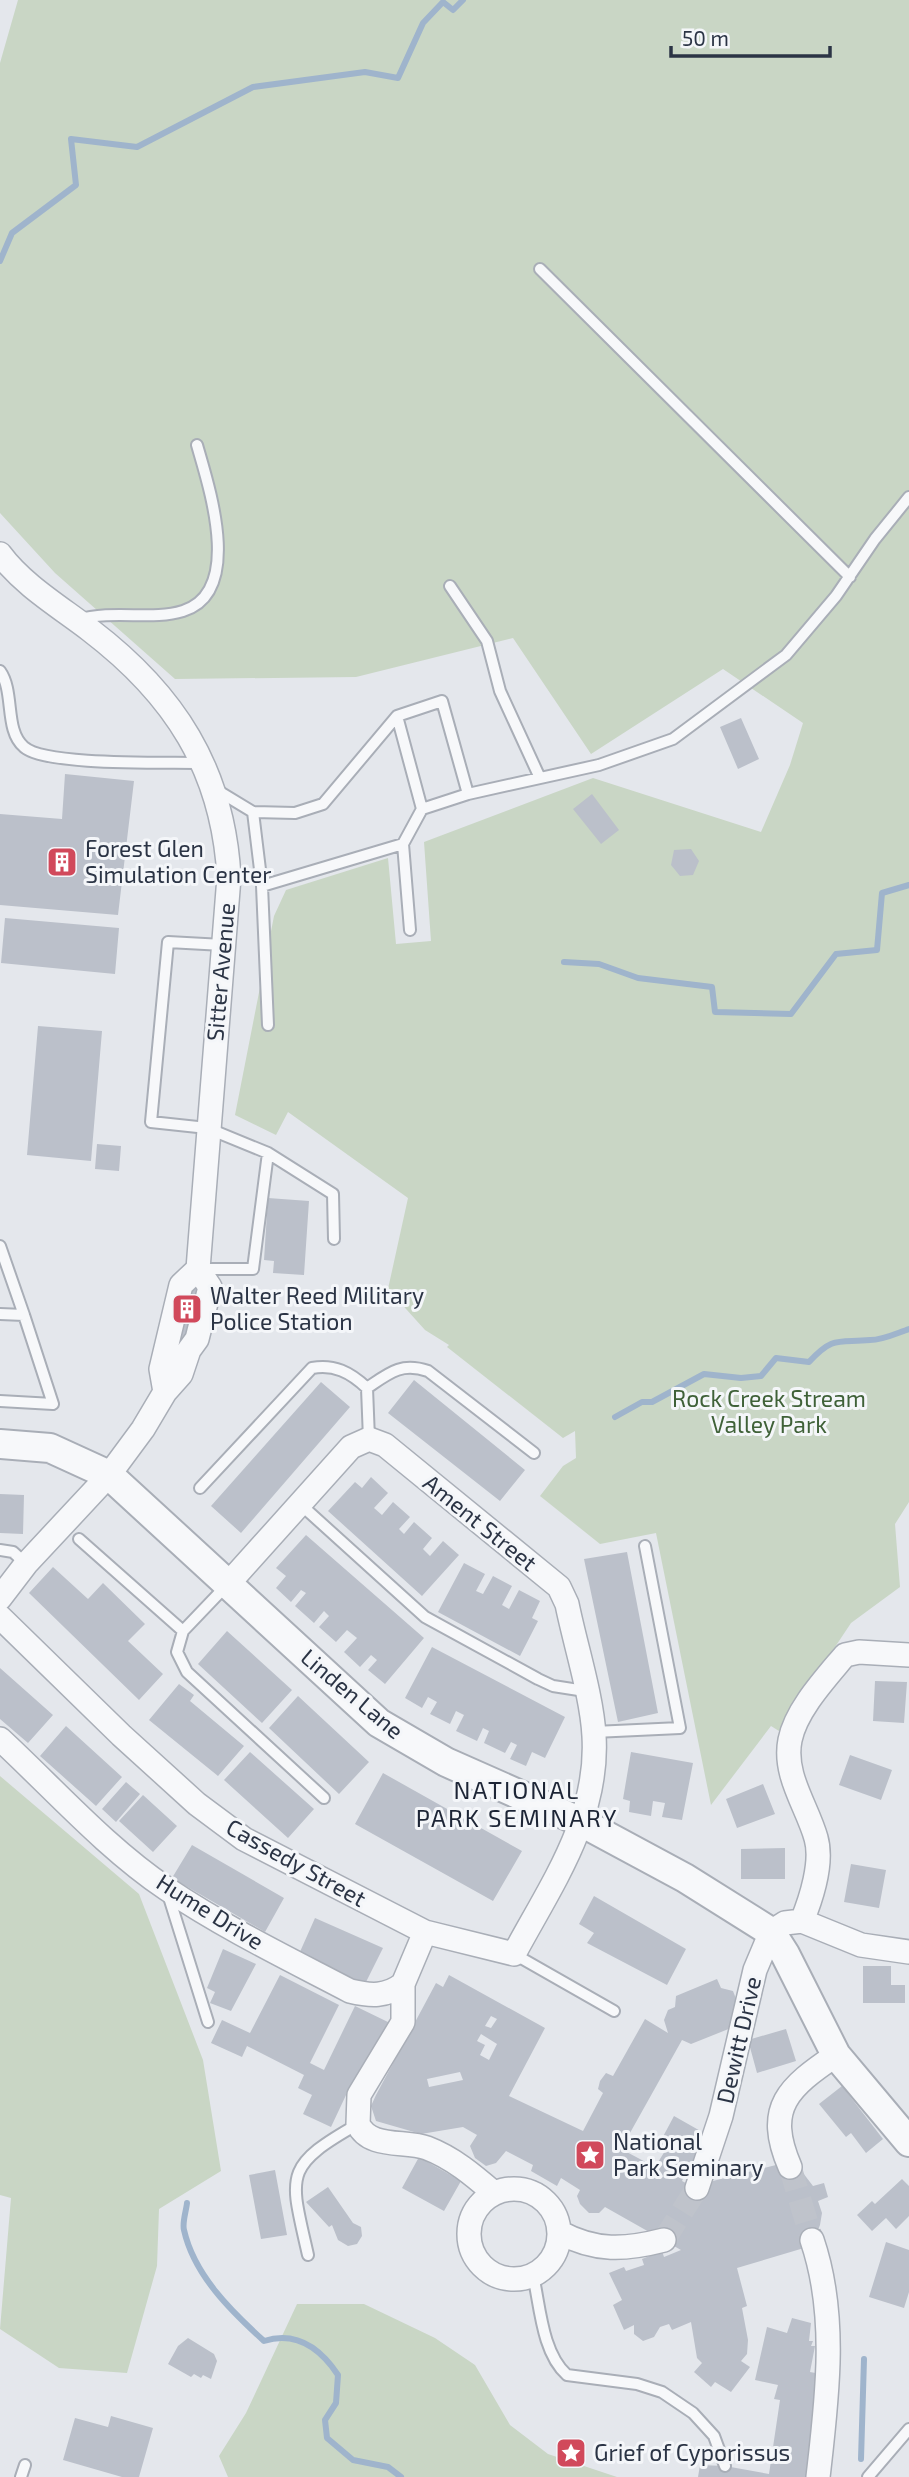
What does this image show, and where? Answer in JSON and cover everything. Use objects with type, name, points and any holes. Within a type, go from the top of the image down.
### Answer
[{"type":"street","name":"Sitter Avenue","points":[[0,554],[29,583],[138,670],[162,697],[184,727],[203,764],[213,788],[227,841],[229,877],[207,1128],[198,1269],[210,1287],[197,1339],[189,1350],[181,1374],[165,1392],[143,1429],[109,1475]]},
{"type":"street","points":[[228,1584],[351,1447],[369,1439]]},
{"type":"street","name":"Ament Street","points":[[369,1439],[386,1446],[559,1587],[567,1604],[594,1732],[592,1787],[581,1822]]},
{"type":"street","name":"Linden Lane","points":[[0,1444],[50,1448],[109,1475],[379,1723],[446,1762],[581,1822],[685,1878],[771,1932],[836,2055],[909,2142]]},
{"type":"street","points":[[0,1598],[26,1564],[109,1475]]},
{"type":"street","name":"Cassedy Street","points":[[0,1618],[197,1804],[244,1839],[425,1932],[514,1954]]},
{"type":"street","points":[[802,1921],[809,1904],[818,1854],[816,1838],[794,1783],[789,1755],[793,1727],[845,1655],[859,1652],[909,1655]]},
{"type":"street","name":"Hume Drive","points":[[0,1738],[93,1826],[166,1888],[232,1928],[350,1991],[382,1995],[403,1984]]},
{"type":"street","points":[[514,1954],[572,1849],[581,1822]]},
{"type":"street","points":[[771,1932],[785,1923],[802,1921],[861,1945],[909,1952]]},
{"type":"street","points":[[425,1932],[403,1984],[403,2022],[359,2095],[358,2124],[368,2136],[425,2147],[435,2152],[467,2169],[494,2193]]},
{"type":"street","name":"Dewitt Drive","points":[[697,2188],[717,2132],[755,1970],[771,1932]]},
{"type":"street","points":[[790,2167],[778,2133],[782,2110],[794,2086],[806,2074],[836,2055]]},
{"type":"street","points":[[514,2188],[533,2193],[549,2205],[559,2232],[558,2243],[549,2262],[533,2275],[522,2279],[499,2277],[480,2264],[469,2245],[470,2222],[479,2205],[494,2193],[514,2188]]},
{"type":"street","points":[[559,2232],[584,2245],[631,2249],[664,2240]]},
{"type":"street","points":[[812,2240],[820,2264],[827,2328],[828,2396],[818,2477]]},
{"type":"lane","points":[[541,270],[849,577]]},
{"type":"lane","points":[[77,620],[97,614],[158,615],[184,611],[198,603],[211,590],[218,535],[197,445]]},
{"type":"lane","points":[[410,930],[403,844],[422,809],[468,794],[599,765],[673,739],[786,655],[909,497]]},
{"type":"lane","points":[[450,586],[487,640],[500,691],[540,778]]},
{"type":"lane","points":[[0,671],[7,681],[14,728],[23,747],[46,758],[203,764]]},
{"type":"lane","points":[[213,788],[253,812],[295,813],[323,804],[397,716],[442,701],[468,794]]},
{"type":"lane","points":[[397,716],[422,809]]},
{"type":"lane","points":[[253,812],[262,886],[268,1026]]},
{"type":"lane","points":[[262,886],[403,844]]},
{"type":"lane","points":[[223,945],[168,942],[151,1122],[207,1128],[268,1153],[333,1194],[334,1239]]},
{"type":"lane","points":[[198,1269],[253,1269],[268,1153]]},
{"type":"lane","points":[[0,1246],[53,1404],[0,1401]]},
{"type":"lane","points":[[0,1314],[24,1315]]},
{"type":"lane","points":[[200,1488],[312,1368],[328,1365],[345,1371],[367,1388]]},
{"type":"lane","points":[[367,1388],[397,1367],[412,1366],[428,1371],[534,1453]]},
{"type":"lane","points":[[367,1388],[369,1439]]},
{"type":"lane","points":[[299,1503],[436,1624],[553,1686],[585,1690]]},
{"type":"lane","points":[[79,1539],[183,1631]]},
{"type":"lane","points":[[594,1732],[680,1728],[645,1546]]},
{"type":"lane","points":[[0,1550],[13,1552],[26,1564]]},
{"type":"lane","points":[[228,1584],[183,1631],[177,1653],[187,1672],[324,1798]]},
{"type":"lane","points":[[166,1888],[208,2022]]},
{"type":"lane","points":[[514,1954],[614,2011]]},
{"type":"lane","points":[[308,2255],[296,2199],[298,2175],[313,2151],[358,2124]]},
{"type":"lane","points":[[533,2275],[549,2343],[558,2367],[567,2375],[637,2384],[662,2392],[692,2413],[714,2436],[725,2466]]},
{"type":"lane","points":[[868,2477],[907,2430]]},
{"type":"lane","points":[[21,2477],[25,2465]]},
{"type":"green space","name":"Rock Creek Stream Valley Park","points":[[18,0],[909,0],[909,1502],[895,1524],[900,1587],[851,1623],[779,1731],[771,1726],[711,1805],[656,1533],[600,1544],[540,1496],[563,1466],[576,1458],[575,1431],[563,1438],[447,1347],[449,1345],[425,1330],[388,1289],[408,1198],[288,1112],[276,1135],[235,1115],[274,916],[286,890],[388,858],[396,944],[431,941],[424,842],[593,778],[761,832],[790,765],[803,723],[723,669],[591,754],[513,638],[356,677],[175,679],[55,573],[0,513],[0,63]]},
{"type":"green space","points":[[0,1776],[139,1894],[203,2060],[221,2171],[159,2209],[157,2266],[127,2373],[59,2368],[0,2329],[11,2198],[0,2195]]},
{"type":"green space","points":[[297,2304],[364,2304],[435,2338],[475,2365],[510,2425],[548,2454],[617,2477],[228,2477],[219,2456],[246,2413]]},
{"type":"building","points":[[741,718],[759,759],[738,769],[720,727]]},
{"type":"building","name":"Forest Glen Simulation Center","points":[[65,774],[134,781],[118,915],[0,905],[0,814],[62,819]]},
{"type":"building","points":[[592,794],[619,830],[601,844],[573,809]]},
{"type":"building","points":[[691,849],[699,861],[693,875],[680,876],[671,865],[674,850]]},
{"type":"building","points":[[5,918],[119,928],[115,974],[1,963]]},
{"type":"building","points":[[38,1026],[102,1031],[91,1161],[27,1155]]},
{"type":"building","points":[[97,1144],[121,1146],[119,1171],[95,1169]]},
{"type":"building","points":[[268,1198],[309,1201],[304,1275],[273,1273],[274,1261],[264,1260]]},
{"type":"building","name":"Walter Reed Military Police Station","points":[[181,1285],[203,1290],[181,1355],[170,1352]]},
{"type":"building","points":[[414,1380],[525,1470],[500,1501],[388,1413]]},
{"type":"building","points":[[321,1382],[350,1407],[241,1533],[211,1506]]},
{"type":"building","points":[[371,1477],[388,1493],[374,1508],[382,1515],[393,1502],[410,1517],[399,1529],[404,1534],[414,1522],[432,1538],[423,1549],[430,1556],[443,1541],[459,1555],[422,1596],[328,1511],[355,1482],[362,1488]]},
{"type":"building","points":[[0,1494],[24,1495],[23,1534],[0,1533]]},
{"type":"building","points":[[306,1535],[424,1638],[385,1684],[368,1670],[377,1660],[371,1655],[360,1667],[344,1652],[357,1638],[347,1630],[336,1642],[319,1627],[329,1616],[324,1611],[314,1623],[295,1606],[306,1593],[301,1590],[291,1602],[276,1588],[286,1576],[276,1568]]},
{"type":"building","points":[[627,1552],[658,1713],[618,1722],[584,1559]]},
{"type":"building","points":[[464,1563],[485,1574],[476,1591],[483,1594],[493,1576],[512,1586],[502,1605],[509,1609],[519,1590],[540,1601],[532,1618],[538,1621],[520,1656],[438,1612]]},
{"type":"building","points":[[53,1567],[88,1599],[103,1583],[145,1624],[128,1641],[163,1674],[139,1700],[29,1593]]},
{"type":"building","points":[[227,1631],[292,1690],[262,1723],[198,1664]]},
{"type":"building","points":[[432,1647],[565,1717],[545,1758],[532,1752],[526,1766],[510,1759],[517,1745],[511,1742],[505,1753],[484,1743],[489,1731],[483,1728],[477,1741],[456,1731],[464,1715],[456,1711],[450,1724],[430,1714],[437,1702],[428,1697],[422,1708],[405,1698]]},
{"type":"building","points":[[0,1668],[53,1715],[28,1743],[0,1719]]},
{"type":"building","points":[[875,1681],[907,1682],[904,1723],[873,1721]]},
{"type":"building","points":[[179,1684],[194,1695],[190,1701],[244,1746],[218,1776],[149,1720]]},
{"type":"building","points":[[298,1696],[369,1762],[339,1794],[269,1728]]},
{"type":"building","points":[[66,1726],[122,1777],[96,1806],[40,1756]]},
{"type":"building","points":[[250,1752],[314,1809],[288,1838],[224,1780]]},
{"type":"building","points":[[631,1752],[693,1763],[682,1820],[662,1817],[665,1803],[653,1801],[651,1816],[629,1812],[630,1801],[623,1799]]},
{"type":"building","points":[[850,1755],[892,1770],[881,1800],[839,1785]]},
{"type":"building","points":[[383,1773],[522,1851],[493,1901],[355,1824]]},
{"type":"building","points":[[126,1782],[140,1794],[116,1822],[102,1809]]},
{"type":"building","points":[[763,1784],[775,1814],[737,1828],[726,1799]]},
{"type":"building","points":[[143,1795],[177,1826],[153,1852],[119,1821]]},
{"type":"building","points":[[192,1845],[284,1898],[265,1932],[172,1878]]},
{"type":"building","points":[[785,1848],[785,1879],[741,1879],[741,1849]]},
{"type":"building","points":[[851,1864],[886,1870],[879,1908],[844,1902]]},
{"type":"building","points":[[594,1896],[686,1949],[667,1985],[587,1943],[594,1933],[579,1924]]},
{"type":"building","points":[[315,1918],[383,1948],[365,1984],[299,1954]]},
{"type":"building","points":[[223,1949],[256,1964],[231,2011],[210,2003],[215,1992],[207,1988]]},
{"type":"building","points":[[863,1966],[891,1966],[891,1985],[905,1985],[905,2003],[863,2003]]},
{"type":"building","points":[[280,1975],[339,2005],[310,2063],[324,2070],[355,2006],[390,2023],[354,2097],[347,2093],[331,2127],[303,2114],[312,2095],[298,2088],[304,2075],[247,2046],[242,2057],[211,2043],[222,2020],[250,2033]]},
{"type":"building","points":[[449,1975],[545,2028],[509,2096],[583,2131],[603,2093],[598,2089],[600,2081],[606,2073],[613,2076],[645,2019],[668,2033],[664,2020],[668,2010],[675,2007],[676,1996],[717,1979],[721,1988],[733,1991],[740,2009],[731,2028],[691,2044],[682,2040],[621,2149],[655,2167],[665,2151],[658,2146],[674,2116],[711,2137],[696,2165],[690,2163],[682,2181],[705,2193],[713,2181],[776,2165],[800,2169],[813,2186],[824,2183],[828,2197],[818,2201],[822,2213],[820,2225],[815,2237],[804,2248],[737,2268],[747,2306],[742,2308],[748,2340],[747,2354],[741,2361],[750,2367],[731,2392],[715,2382],[711,2387],[694,2372],[702,2363],[697,2358],[691,2322],[672,2330],[669,2324],[660,2327],[654,2337],[643,2341],[634,2334],[634,2325],[624,2330],[613,2305],[622,2300],[609,2273],[624,2267],[626,2271],[644,2265],[642,2259],[662,2251],[664,2257],[681,2250],[605,2207],[599,2213],[589,2213],[580,2204],[577,2196],[580,2190],[561,2178],[557,2186],[531,2171],[533,2165],[506,2151],[496,2163],[486,2166],[475,2158],[470,2146],[477,2135],[463,2127],[421,2134],[376,2121],[371,2106],[376,2095],[436,1983],[443,1987]],"holes":[[[491,2016],[497,2019],[491,2028],[485,2026]],[[481,2034],[497,2044],[489,2060],[480,2055],[485,2045],[477,2041]],[[460,2072],[463,2080],[429,2087],[427,2079]]]},
{"type":"building","points":[[786,2029],[796,2061],[757,2073],[748,2040]]},
{"type":"building","points":[[842,2086],[883,2139],[866,2153],[851,2133],[846,2137],[819,2104]]},
{"type":"building","points":[[419,2157],[461,2181],[444,2211],[402,2188]]},
{"type":"building","points":[[275,2170],[287,2235],[261,2239],[249,2175]]},
{"type":"building","points":[[902,2179],[909,2186],[909,2216],[896,2229],[886,2218],[872,2231],[857,2215],[872,2201],[875,2204]]},
{"type":"building","points":[[328,2187],[353,2223],[361,2227],[362,2236],[357,2244],[348,2246],[338,2240],[332,2225],[329,2227],[306,2202]]},
{"type":"building","points":[[886,2242],[909,2250],[909,2292],[904,2308],[869,2297]]},
{"type":"building","points":[[792,2318],[811,2323],[809,2341],[813,2341],[811,2346],[815,2346],[810,2372],[821,2374],[811,2477],[698,2477],[700,2465],[725,2466],[769,2474],[780,2400],[774,2399],[778,2385],[755,2380],[767,2327],[787,2333]]},
{"type":"building","points":[[188,2338],[214,2354],[217,2361],[211,2379],[194,2374],[191,2377],[168,2364],[178,2346]]},
{"type":"building","points":[[111,2416],[153,2428],[139,2477],[122,2477],[63,2460],[75,2418],[108,2427]]},
{"type":"waterway","points":[[0,261],[12,233],[76,185],[71,139],[137,147],[253,87],[365,72],[398,78],[423,23],[443,2],[453,10],[463,0]]},
{"type":"waterway","points":[[564,962],[599,964],[638,978],[712,987],[715,1012],[791,1014],[836,954],[877,950],[882,893],[909,885]]},
{"type":"waterway","points":[[615,1417],[642,1402],[652,1402],[704,1374],[741,1378],[761,1376],[776,1358],[809,1362],[837,1342],[880,1339],[909,1329]]},
{"type":"waterway","points":[[187,2203],[184,2227],[189,2246],[205,2277],[227,2305],[264,2341],[287,2338],[306,2344],[323,2357],[338,2375],[336,2403],[325,2420],[327,2438],[353,2460],[388,2467],[401,2477]]},
{"type":"waterway","points":[[861,2459],[864,2359]]},
{"type":"tunnel","points":[[790,2167],[812,2240]]},
{"type":"tunnel","points":[[664,2240],[697,2188]]},
{"type":"place","name":"Forest Glen Simulation Center","points":[[62,862]]},
{"type":"place","name":"Walter Reed Military Police Station","points":[[187,1309]]},
{"type":"place","name":"National Park Seminary","points":[[590,2155]]},
{"type":"place","name":"Grief of Cyporissus","points":[[571,2453]]},
{"type":"district","name":"NATIONAL PARK SEMINARY","points":[[517,1805]]}]
